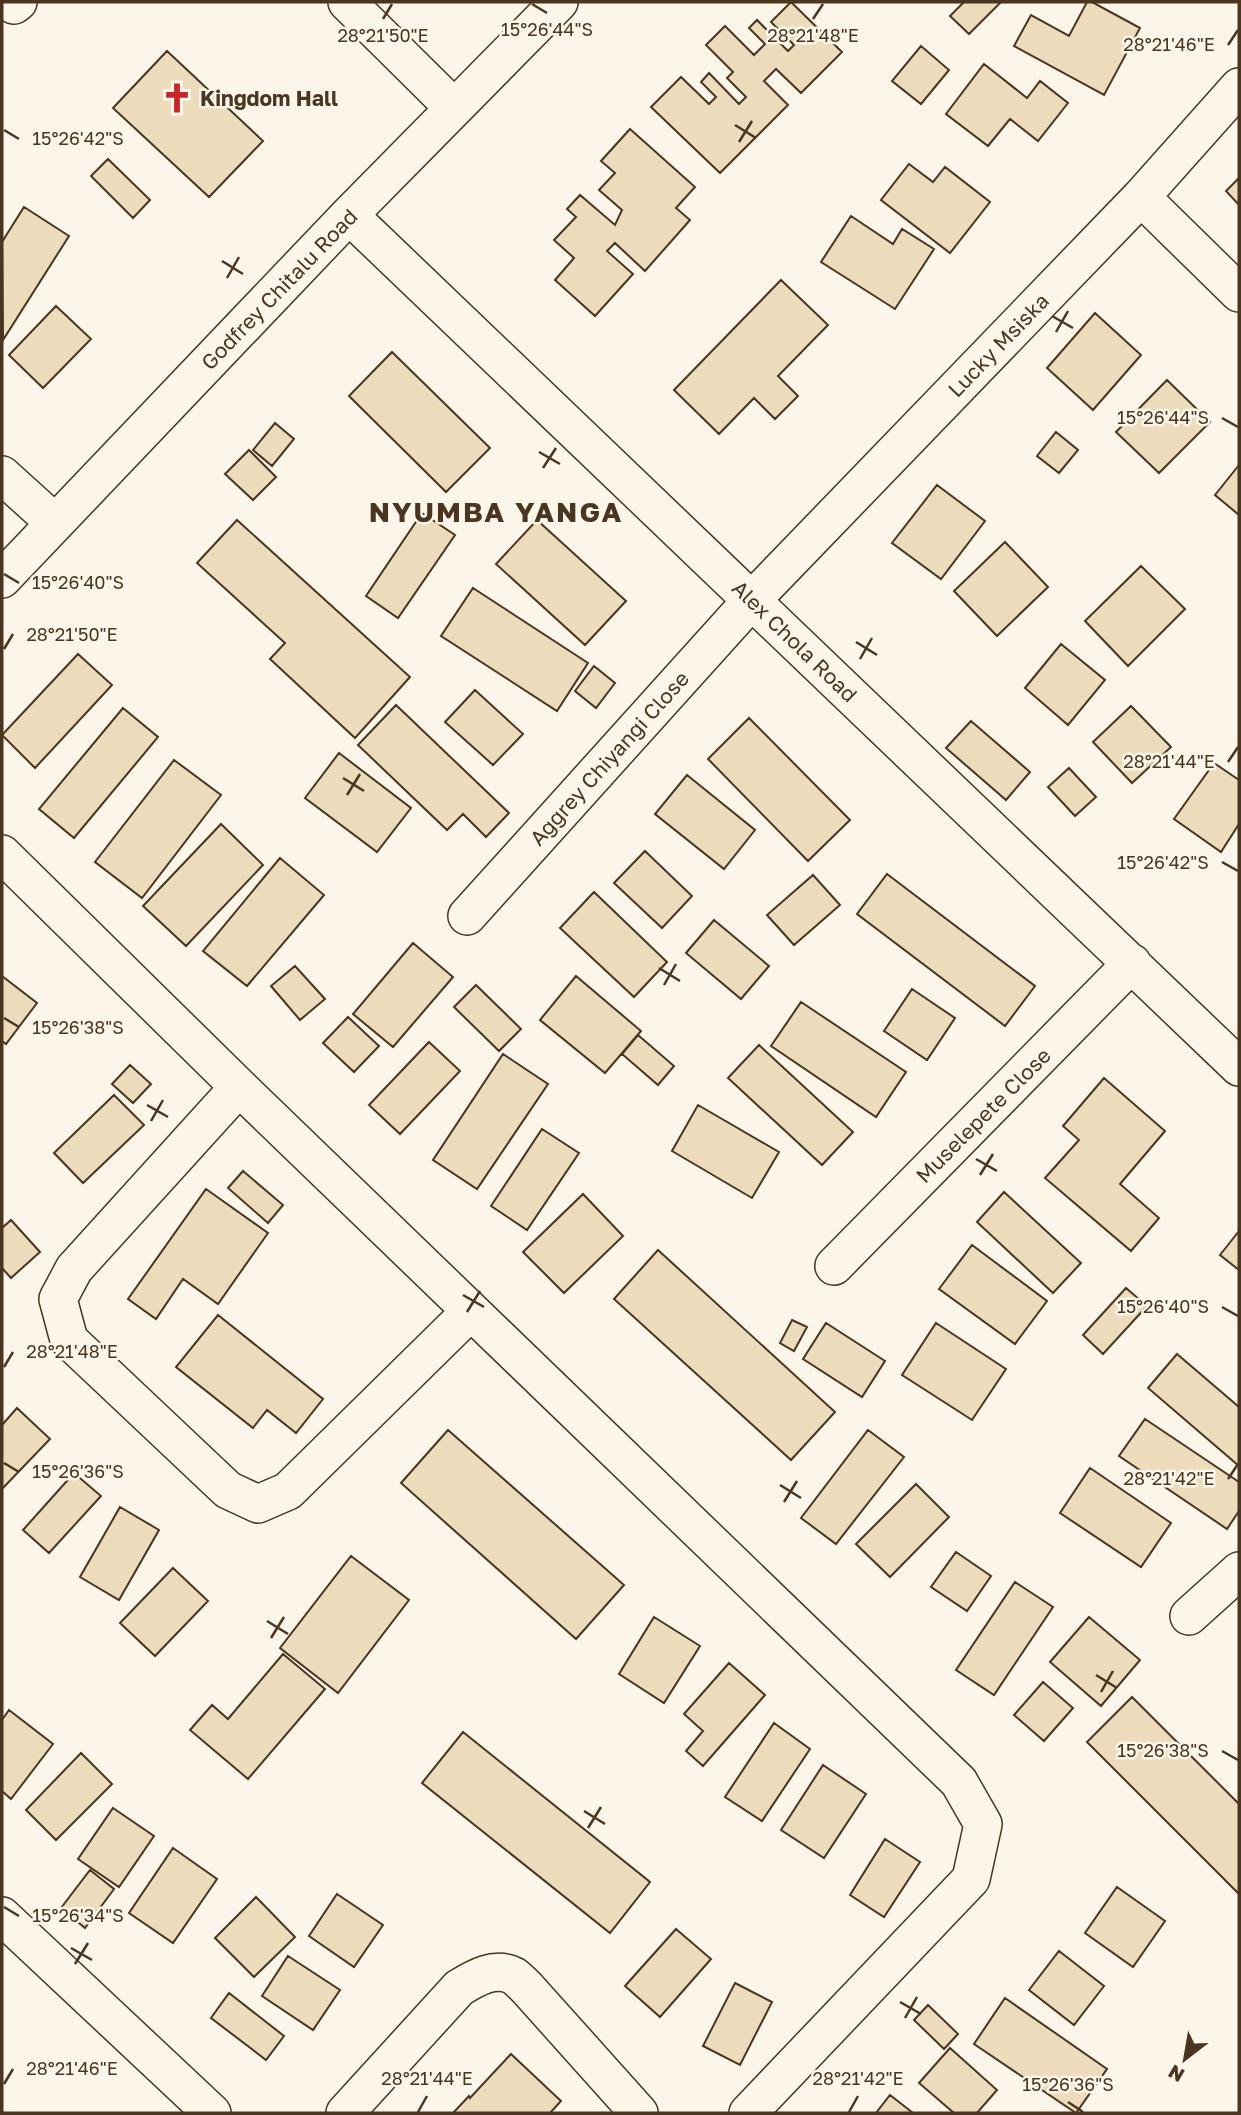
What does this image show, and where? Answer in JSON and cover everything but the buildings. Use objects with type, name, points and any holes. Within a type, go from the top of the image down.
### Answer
[{"type":"street","points":[[348,2],[454,108]]},
{"type":"street","name":"Godfrey Chitalu Road","points":[[2,579],[349,215],[559,2]]},
{"type":"street","name":"Lucky Msiska","points":[[752,600],[1141,197],[1239,87]]},
{"type":"street","points":[[1141,197],[1239,293]]},
{"type":"street","name":"Alex Chola Road","points":[[349,215],[1239,1067]]},
{"type":"street","points":[[2,475],[55,523]]},
{"type":"street","name":"Aggrey Chiyangi Close","points":[[467,916],[752,600]]},
{"type":"street","points":[[2,854],[239,1087],[959,1782],[983,1824],[971,1879],[748,2113]]},
{"type":"street","name":"Muselepete Close","points":[[834,1266],[1132,964]]},
{"type":"street","points":[[239,1087],[74,1269],[58,1299],[69,1340],[228,1490],[257,1504],[288,1491],[471,1311]]},
{"type":"street","points":[[1189,1616],[1239,1571]]},
{"type":"street","points":[[2,1916],[212,2113]]},
{"type":"street","points":[[345,2113],[459,1988],[475,1978],[495,1972],[513,1976],[527,1988],[639,2113]]},
{"type":"place","name":"Kingdom Hall","points":[[177,98]]},
{"type":"district","name":"NYUMBA YANGA","points":[[496,511]]}]
